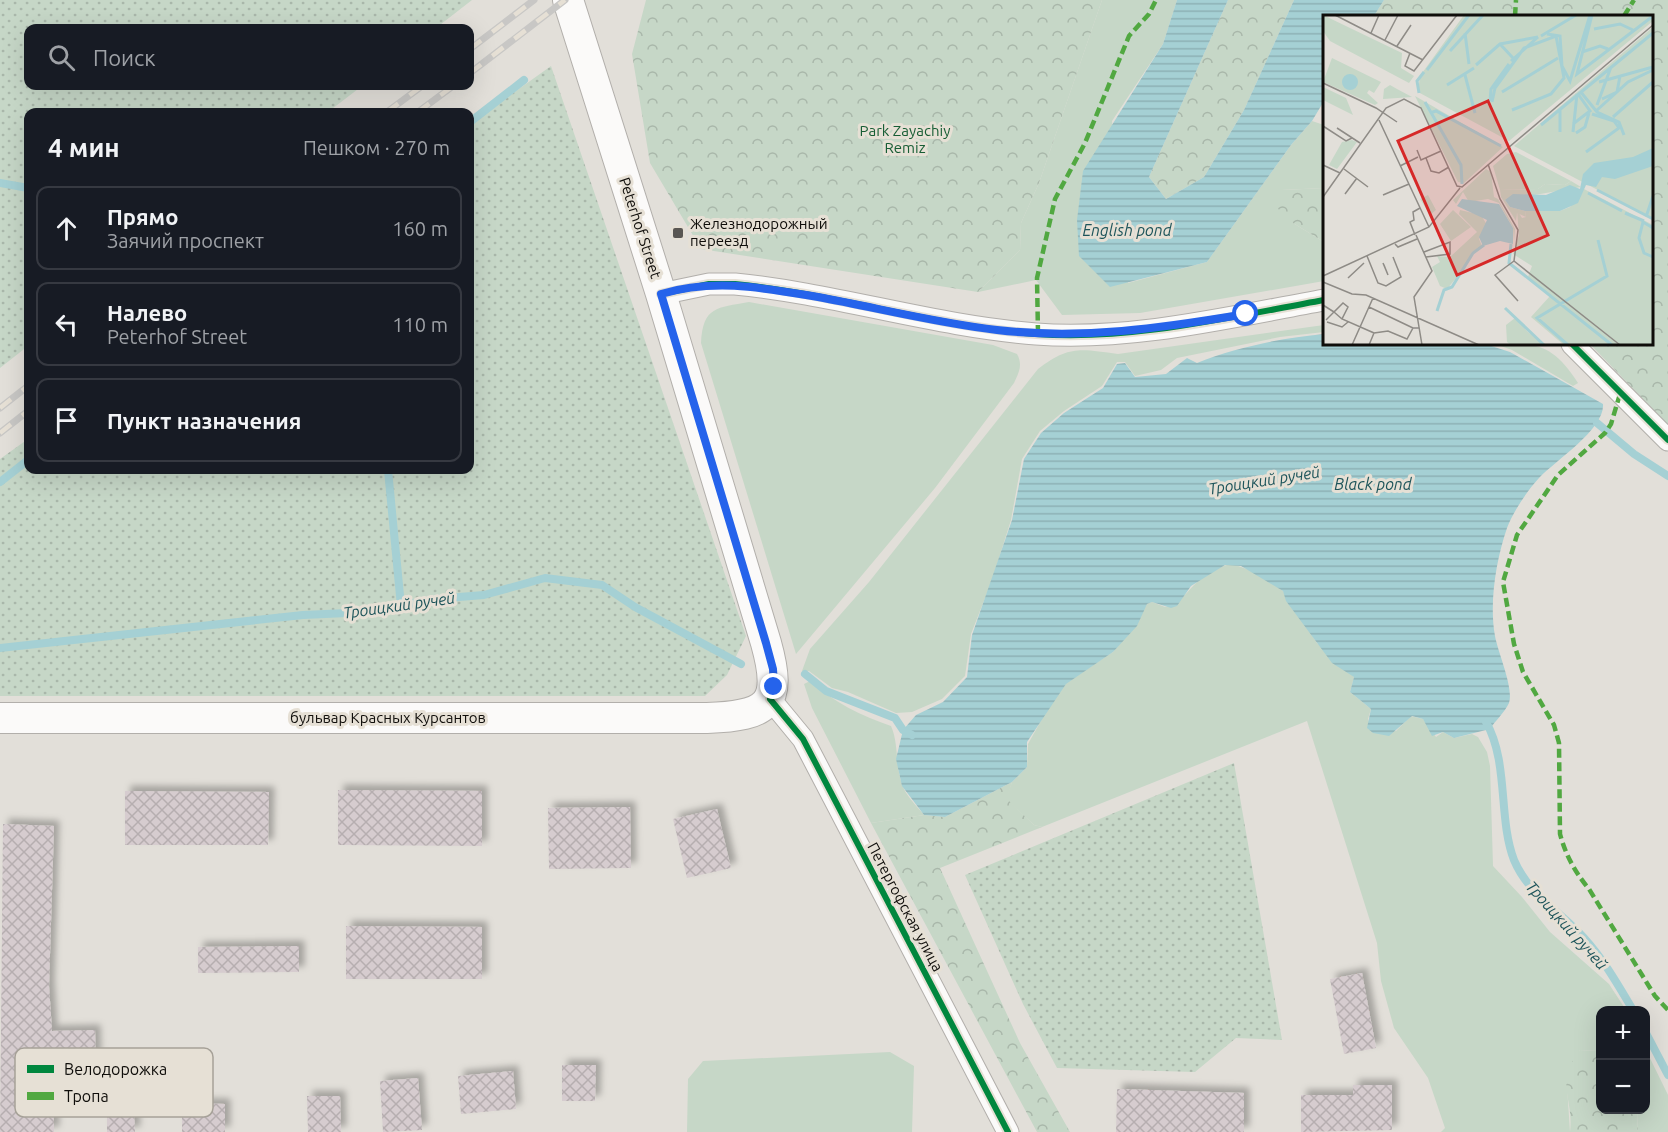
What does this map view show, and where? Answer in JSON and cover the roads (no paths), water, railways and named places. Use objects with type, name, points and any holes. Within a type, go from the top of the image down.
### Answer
[{"type":"main road","name":"Peterhof Street","points":[[568,0],[661,294],[771,660],[774,687],[770,699]]},
{"type":"main road","name":"бульвар Красных Курсантов","points":[[0,718],[707,718],[737,717],[754,712],[770,699]]},
{"type":"street","points":[[661,294],[709,284],[735,284],[996,330],[1077,335],[1139,331],[1323,300]]},
{"type":"street","points":[[1573,345],[1668,440]]},
{"type":"street","name":"Петергофская улица","points":[[770,699],[803,739],[1008,1132]]},
{"type":"water","name":"English pond","points":[[1177,0],[1228,0],[1149,177],[1166,199],[1204,177],[1244,110],[1294,0],[1384,0],[1375,15],[1323,15],[1323,103],[1312,121],[1291,145],[1207,262],[1110,287],[1079,256],[1077,220],[1083,171],[1163,44]]},
{"type":"water","name":"Black pond","points":[[1323,334],[1323,345],[1488,345],[1510,352],[1603,404],[1602,414],[1596,424],[1578,444],[1534,483],[1507,528],[1497,568],[1493,596],[1493,623],[1508,680],[1510,697],[1509,703],[1490,729],[1454,738],[1443,732],[1432,736],[1423,719],[1412,716],[1389,736],[1373,733],[1367,728],[1371,709],[1350,692],[1354,677],[1332,663],[1286,601],[1283,591],[1241,566],[1225,565],[1191,586],[1177,606],[1171,608],[1152,602],[1147,604],[1137,626],[1113,652],[1066,684],[1027,742],[1027,767],[1012,782],[945,817],[924,815],[902,786],[896,759],[903,730],[916,715],[943,702],[967,677],[972,635],[1012,520],[1024,459],[1041,433],[1064,413],[1103,388],[1117,364],[1125,363],[1135,377],[1166,374],[1187,358],[1197,363],[1228,352],[1292,338]]},
{"type":"waterway","points":[[474,119],[524,80]]},
{"type":"waterway","points":[[0,183],[24,187]]},
{"type":"waterway","points":[[1597,423],[1634,454],[1668,476]]},
{"type":"waterway","points":[[0,482],[24,463]]},
{"type":"waterway","points":[[388,474],[401,606]]},
{"type":"waterway","name":"Троицкий ручей","points":[[0,648],[303,615],[370,612],[434,599],[484,595],[545,578],[602,585],[635,607],[741,664]]},
{"type":"waterway","name":"Троицкий ручей","points":[[805,674],[826,691],[895,718],[903,730],[912,735]]},
{"type":"waterway","name":"Троицкий ручей","points":[[1486,722],[1498,755],[1509,844],[1520,872],[1536,893],[1591,946],[1631,1006]]},
{"type":"waterway","name":"Троицкий ручей","points":[[1650,1041],[1668,1075]]},
{"type":"railway","points":[[474,46],[534,0]]},
{"type":"railway","points":[[474,70],[565,0]]},
{"type":"railway","points":[[392,108],[417,90]]},
{"type":"railway","points":[[423,108],[448,90]]},
{"type":"railway","points":[[0,408],[24,389]]},
{"type":"railway","points":[[0,433],[24,414]]},
{"type":"place","name":"Железнодорожный переезд","points":[[678,233]]},
{"type":"park label","name":"Park Zayachiy Remiz","points":[[905,140]]}]
